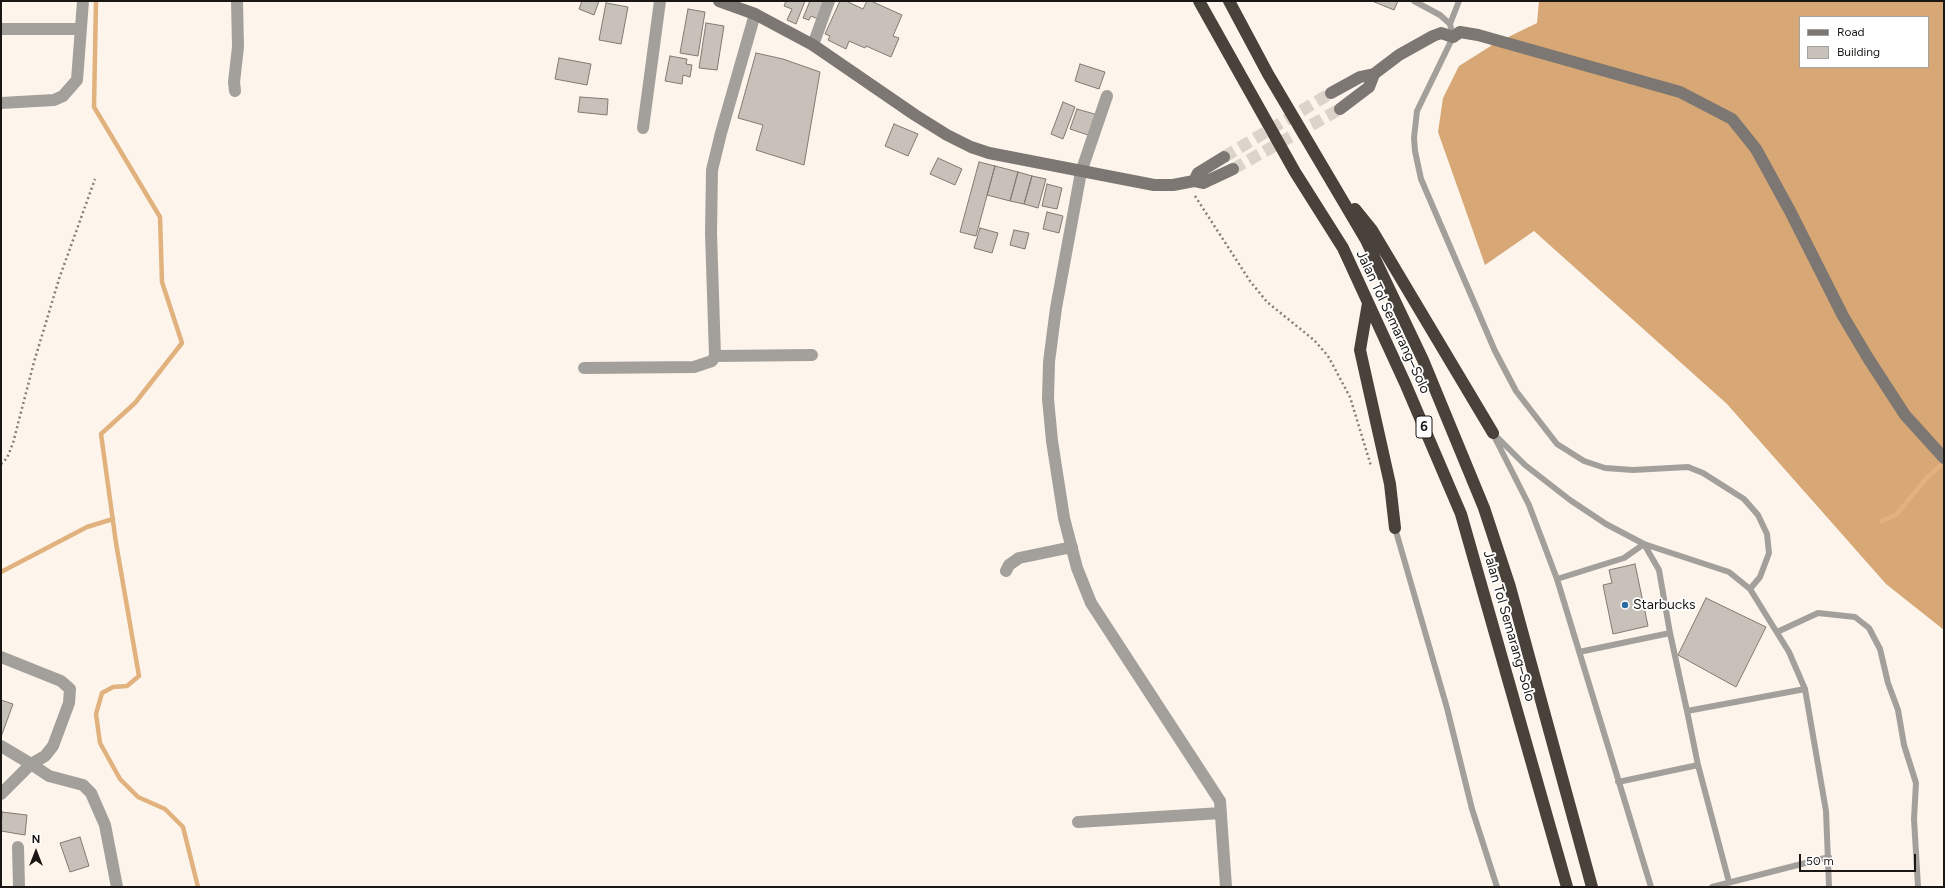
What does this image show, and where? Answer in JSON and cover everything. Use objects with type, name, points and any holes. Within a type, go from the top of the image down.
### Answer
[{"type":"highway","name":"Jalan Tol Semarang–Solo","points":[[1199,1],[1295,172],[1343,248],[1405,383],[1461,514],[1567,887]]},
{"type":"highway","name":"Jalan Tol Semarang–Solo","points":[[1229,1],[1268,74],[1366,240],[1422,360],[1484,508],[1510,587],[1592,887]]},
{"type":"highway","points":[[1332,182],[1372,230],[1492,433]]},
{"type":"highway","points":[[1368,303],[1360,350],[1390,484],[1394,528]]},
{"type":"street","points":[[1,103],[54,100],[63,96],[77,80],[83,1]]},
{"type":"street","points":[[235,92],[234,82],[238,46],[237,1]]},
{"type":"street","points":[[643,128],[660,1]]},
{"type":"street","points":[[719,1],[755,14],[813,45],[915,115],[947,135],[971,147],[989,153],[1137,183],[1154,185],[1191,182],[1203,183],[1233,169]]},
{"type":"street","points":[[813,45],[829,1]]},
{"type":"street","points":[[584,368],[694,368],[712,361],[715,356],[711,233],[712,170],[755,14]]},
{"type":"street","points":[[1,29],[81,29]]},
{"type":"street","points":[[1331,92],[1360,77],[1374,74],[1399,55],[1433,36],[1441,33],[1453,37],[1460,32],[1478,35],[1680,92],[1732,119],[1756,149],[1790,211],[1843,316],[1868,358],[1905,415],[1941,455]]},
{"type":"street","points":[[1340,109],[1369,87],[1374,74]]},
{"type":"street","points":[[1107,96],[1081,172],[1056,308],[1049,362],[1048,399],[1052,442],[1064,518],[1090,603],[1220,801],[1226,887]]},
{"type":"street","points":[[1191,182],[1198,173],[1224,157]]},
{"type":"street","points":[[715,356],[812,354]]},
{"type":"street","points":[[1006,571],[1009,565],[1019,558],[1072,547]]},
{"type":"street","points":[[1,657],[61,681],[66,684],[71,692],[69,704],[49,753],[31,764],[1,794]]},
{"type":"street","points":[[1,746],[49,776],[83,785],[91,793],[105,825],[117,887]]},
{"type":"street","points":[[1078,822],[1221,813]]},
{"type":"street","points":[[18,847],[19,887]]},
{"type":"lane","points":[[1414,1],[1440,15],[1450,24]]},
{"type":"lane","points":[[1459,1],[1450,24],[1453,37],[1417,111],[1414,138],[1415,151],[1421,179],[1476,310],[1512,384],[1557,444],[1584,461],[1605,468],[1633,470],[1688,467],[1703,473],[1744,499],[1758,516],[1767,534],[1768,553],[1760,577],[1750,589]]},
{"type":"lane","points":[[1492,433],[1525,465],[1570,500],[1606,524],[1644,544],[1729,572],[1750,589],[1789,652],[1805,689],[1826,811],[1829,887]]},
{"type":"lane","points":[[1492,433],[1529,505],[1557,579],[1651,887]]},
{"type":"lane","points":[[1394,528],[1447,708],[1470,803],[1497,887]]},
{"type":"lane","points":[[1557,579],[1624,558],[1644,544]]},
{"type":"lane","points":[[1644,544],[1659,570],[1670,633],[1698,765],[1729,882]]},
{"type":"lane","points":[[1777,632],[1818,613],[1855,617],[1869,628],[1880,649],[1888,683],[1898,710],[1904,745],[1916,784],[1914,819],[1918,887]]},
{"type":"lane","points":[[1579,652],[1670,633]]},
{"type":"lane","points":[[1687,711],[1805,689]]},
{"type":"lane","points":[[1618,782],[1698,765]]},
{"type":"lane","points":[[1712,887],[1829,857]]},
{"type":"path","points":[[1,464],[7,458],[13,443],[40,339],[59,280],[95,179]]},
{"type":"path","points":[[1191,182],[1250,281],[1267,302],[1314,340],[1328,356],[1350,397],[1372,471]]},
{"type":"shaded area","points":[[1539,1],[1944,1],[1944,630],[1886,584],[1727,404],[1534,231],[1485,265],[1438,132],[1443,98],[1459,66],[1494,44],[1537,23]]},
{"type":"building","points":[[582,1],[599,1],[594,15],[579,9]]},
{"type":"building","points":[[786,1],[805,1],[796,24],[787,20],[792,9],[784,6]]},
{"type":"building","points":[[810,1],[826,1],[818,19],[811,16],[809,20],[803,18]]},
{"type":"building","points":[[840,1],[846,1],[863,9],[867,1],[871,1],[902,15],[893,36],[899,38],[891,57],[866,46],[865,48],[849,41],[846,49],[828,40],[830,36],[825,34]]},
{"type":"building","points":[[1372,1],[1398,1],[1394,10]]},
{"type":"building","points":[[606,3],[628,7],[621,44],[599,40]]},
{"type":"building","points":[[688,9],[705,12],[698,56],[680,53]]},
{"type":"building","points":[[706,23],[724,26],[717,70],[699,68]]},
{"type":"building","points":[[756,53],[783,59],[820,72],[804,165],[756,150],[763,125],[738,118]]},
{"type":"building","points":[[670,56],[687,59],[686,64],[692,65],[690,77],[683,75],[682,84],[665,81]]},
{"type":"building","points":[[559,58],[591,64],[587,85],[555,79]]},
{"type":"building","points":[[1080,64],[1105,72],[1099,89],[1075,81]]},
{"type":"building","points":[[580,97],[608,99],[607,115],[578,112]]},
{"type":"building","points":[[1063,102],[1075,107],[1063,139],[1051,134]]},
{"type":"building","points":[[1077,109],[1098,115],[1091,136],[1070,129]]},
{"type":"building","points":[[894,124],[918,134],[908,156],[885,146]]},
{"type":"building","points":[[938,158],[962,169],[955,185],[930,174]]},
{"type":"building","points":[[979,162],[995,166],[976,236],[960,232]]},
{"type":"building","points":[[995,166],[1018,172],[1010,201],[987,195]]},
{"type":"building","points":[[1018,172],[1032,176],[1024,204],[1010,201]]},
{"type":"building","points":[[1032,176],[1046,179],[1038,208],[1024,204]]},
{"type":"building","points":[[1047,184],[1062,188],[1057,209],[1042,206]]},
{"type":"building","points":[[1047,212],[1063,216],[1059,233],[1043,229]]},
{"type":"building","points":[[980,228],[998,233],[992,253],[974,248]]},
{"type":"building","points":[[1014,230],[1029,233],[1025,249],[1010,245]]},
{"type":"building","name":"Starbucks","points":[[1635,564],[1648,626],[1613,634],[1603,585],[1612,583],[1609,570]]},
{"type":"building","points":[[1706,598],[1766,627],[1736,687],[1678,655]]},
{"type":"building","points":[[1,700],[13,704],[1,737]]},
{"type":"building","points":[[2,812],[27,815],[25,835],[1,831]]},
{"type":"building","points":[[80,837],[89,866],[70,872],[60,843]]},
{"type":"waterway","points":[[96,1],[94,107],[160,217],[162,282],[182,343],[135,403],[101,434],[116,543],[139,676],[127,686],[113,687],[102,693],[96,714],[100,743],[120,779],[138,797],[165,809],[183,827],[198,887]]},
{"type":"waterway","points":[[1882,521],[1896,515],[1925,480],[1944,462]]},
{"type":"waterway","points":[[1,572],[87,527],[113,519]]},
{"type":"tunnel","points":[[1224,157],[1331,93]]},
{"type":"tunnel","points":[[1233,169],[1340,109]]},
{"type":"place","name":"Starbucks","points":[[1625,605]]}]
